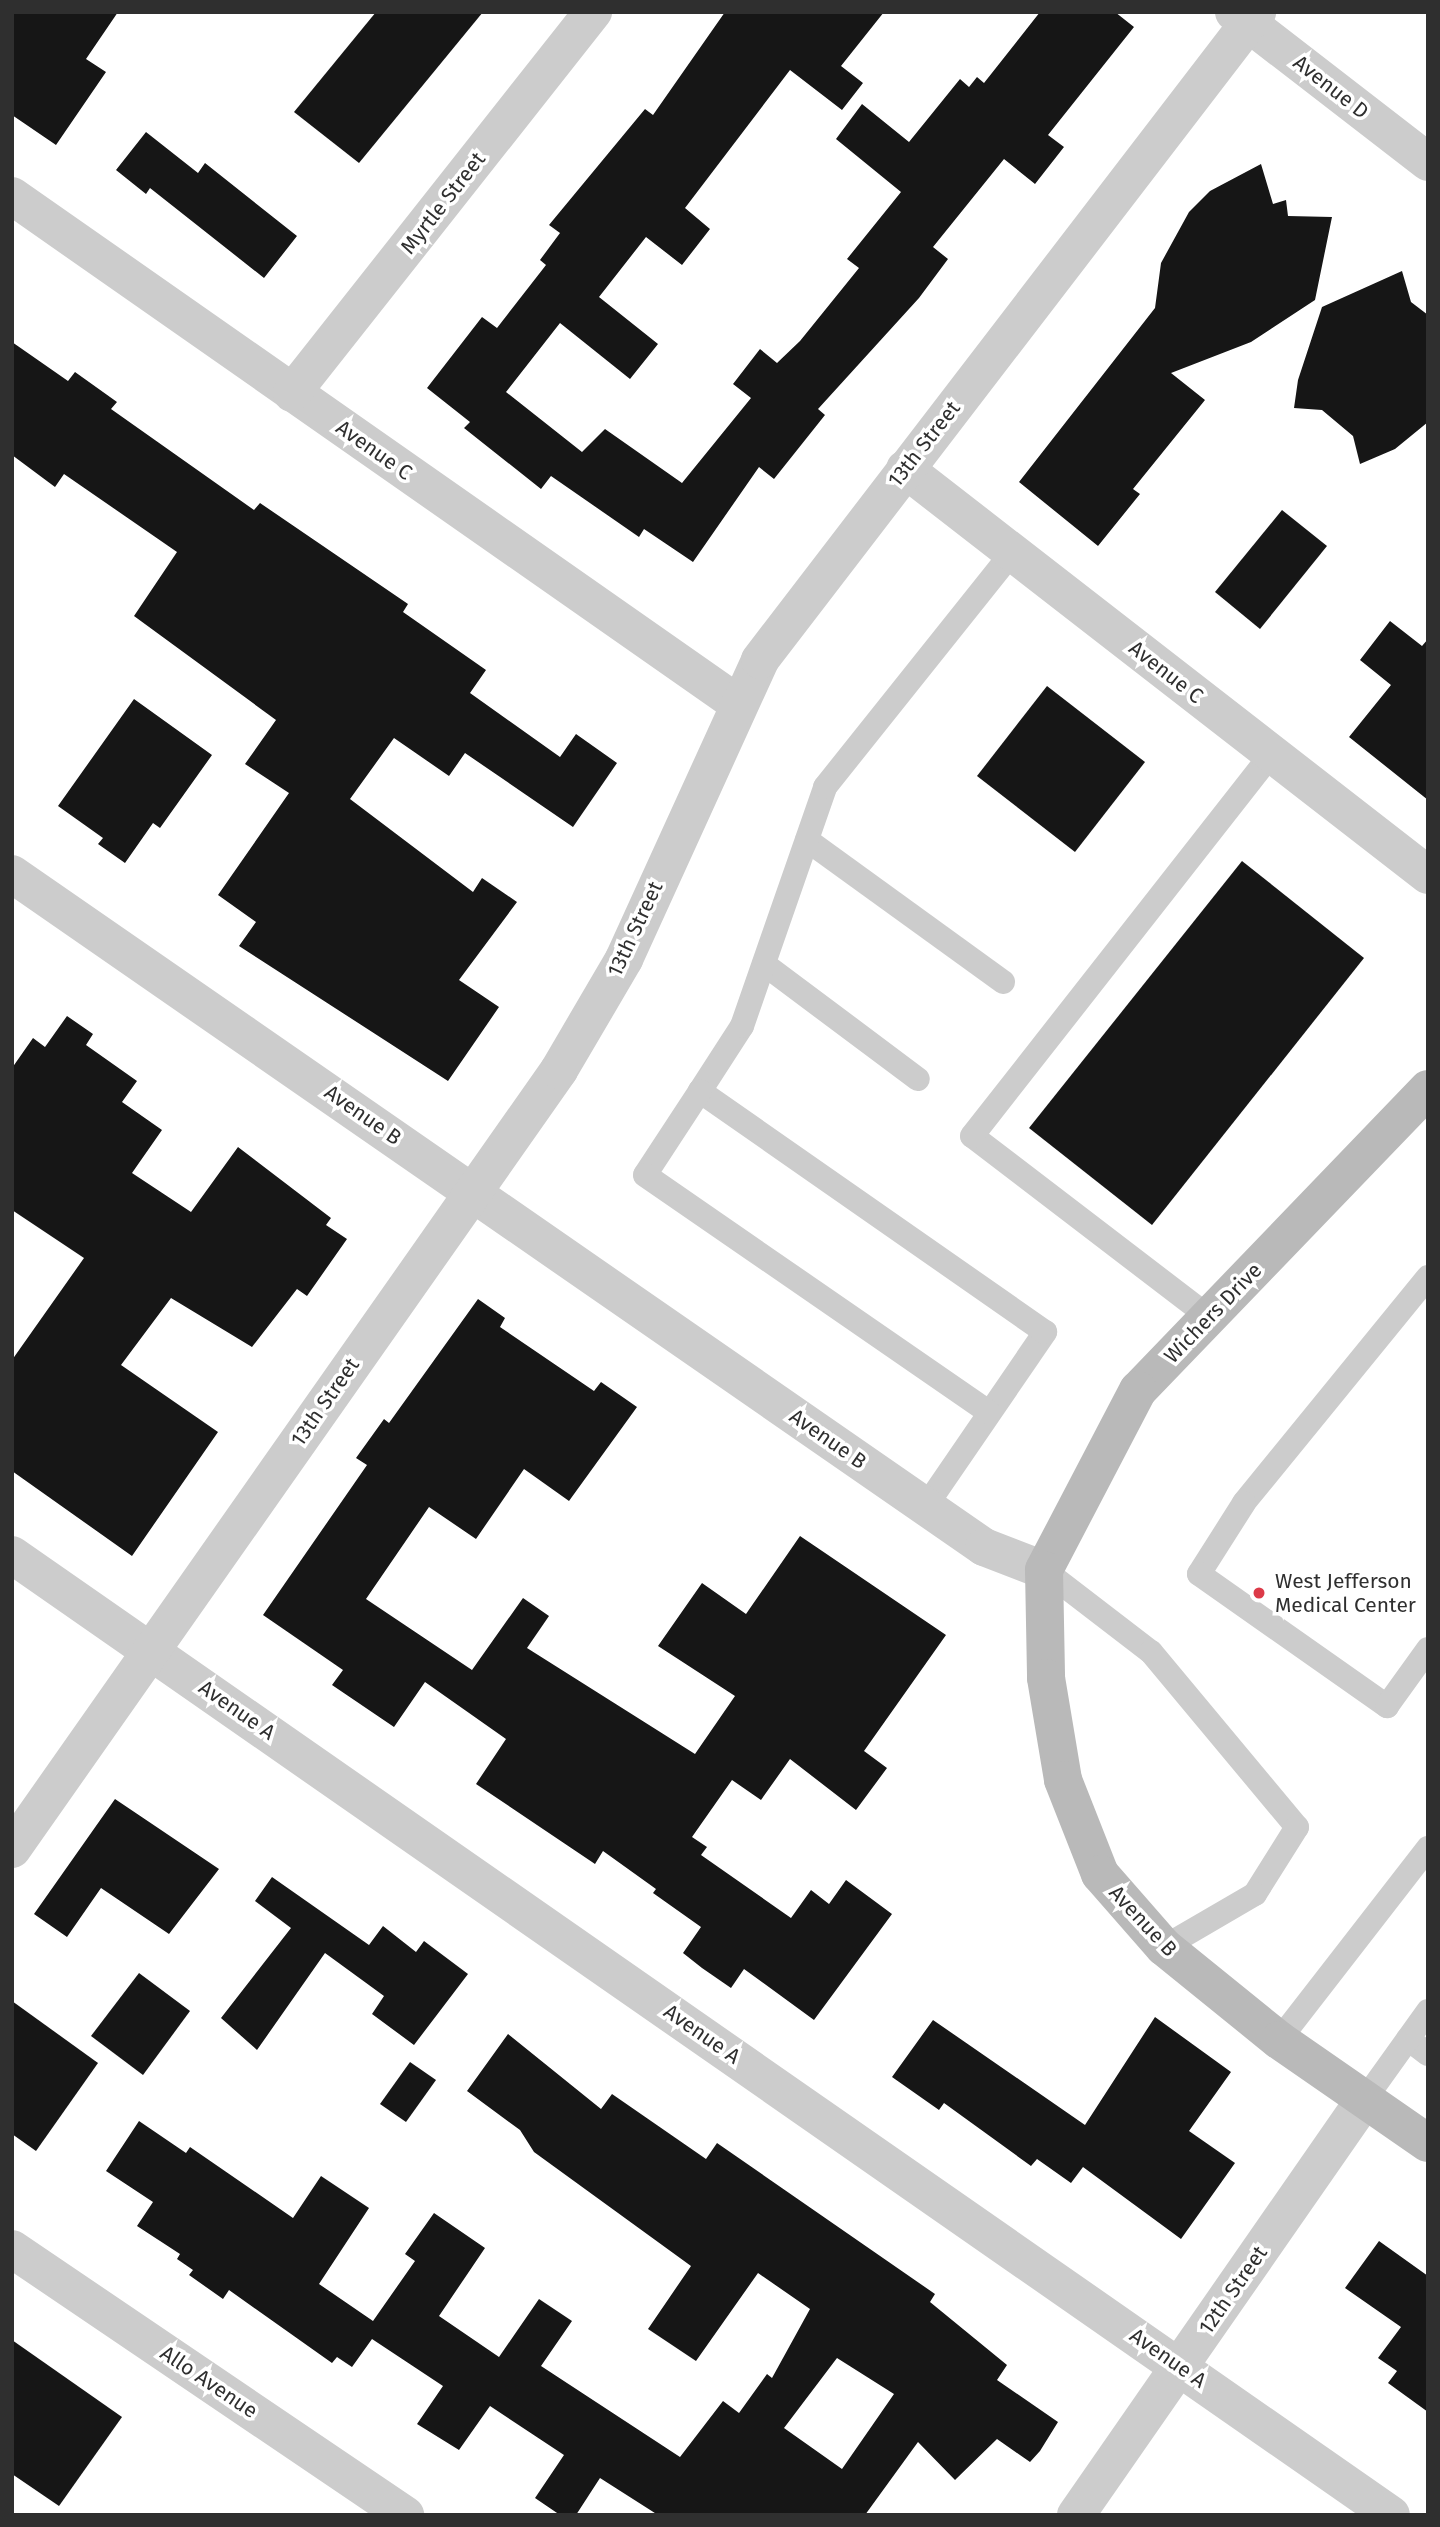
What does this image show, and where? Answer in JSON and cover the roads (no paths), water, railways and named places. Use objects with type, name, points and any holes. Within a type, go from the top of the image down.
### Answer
[{"type":"street","name":"Myrtle Street","points":[[292,393],[593,12]]},
{"type":"street","name":"Avenue D","points":[[1246,16],[1428,162]]},
{"type":"street","name":"13th Street","points":[[12,1849],[149,1650],[559,1070],[624,959],[737,703],[760,660],[1246,16]]},
{"type":"street","name":"Avenue C","points":[[12,196],[737,703]]},
{"type":"street","name":"Avenue C","points":[[905,469],[1428,875]]},
{"type":"street","name":"Avenue B","points":[[12,874],[985,1547],[1044,1570],[1046,1678],[1063,1780],[1100,1874],[1164,1947],[1279,2040],[1428,2143]]},
{"type":"street","name":"Wichers Drive","points":[[1044,1570],[1138,1390],[1428,1089]]},
{"type":"street","name":"Avenue A","points":[[12,1555],[1391,2515]]},
{"type":"street","name":"12th Street","points":[[1076,2515],[1365,2099]]},
{"type":"street","name":"Allo Avenue","points":[[12,2249],[405,2515]]},
{"type":"lane","points":[[989,1412],[645,1175],[742,1026],[825,787],[1012,553]]},
{"type":"lane","points":[[1209,1317],[972,1136],[1272,753]]},
{"type":"lane","points":[[807,840],[1003,982]]},
{"type":"lane","points":[[764,964],[918,1079]]},
{"type":"lane","points":[[700,1091],[1045,1332],[926,1506]]},
{"type":"lane","points":[[1428,1276],[1244,1503],[1199,1574],[1387,1706],[1428,1649]]},
{"type":"lane","points":[[1044,1570],[1150,1652],[1297,1827],[1255,1894],[1164,1947]]},
{"type":"lane","points":[[1279,2040],[1428,1848]]},
{"type":"lane","points":[[1365,2099],[1428,2011]]},
{"type":"lane","points":[[1408,2039],[1428,2054]]},
{"type":"place","name":"West Jefferson Medical Center","points":[[1259,1593]]}]
